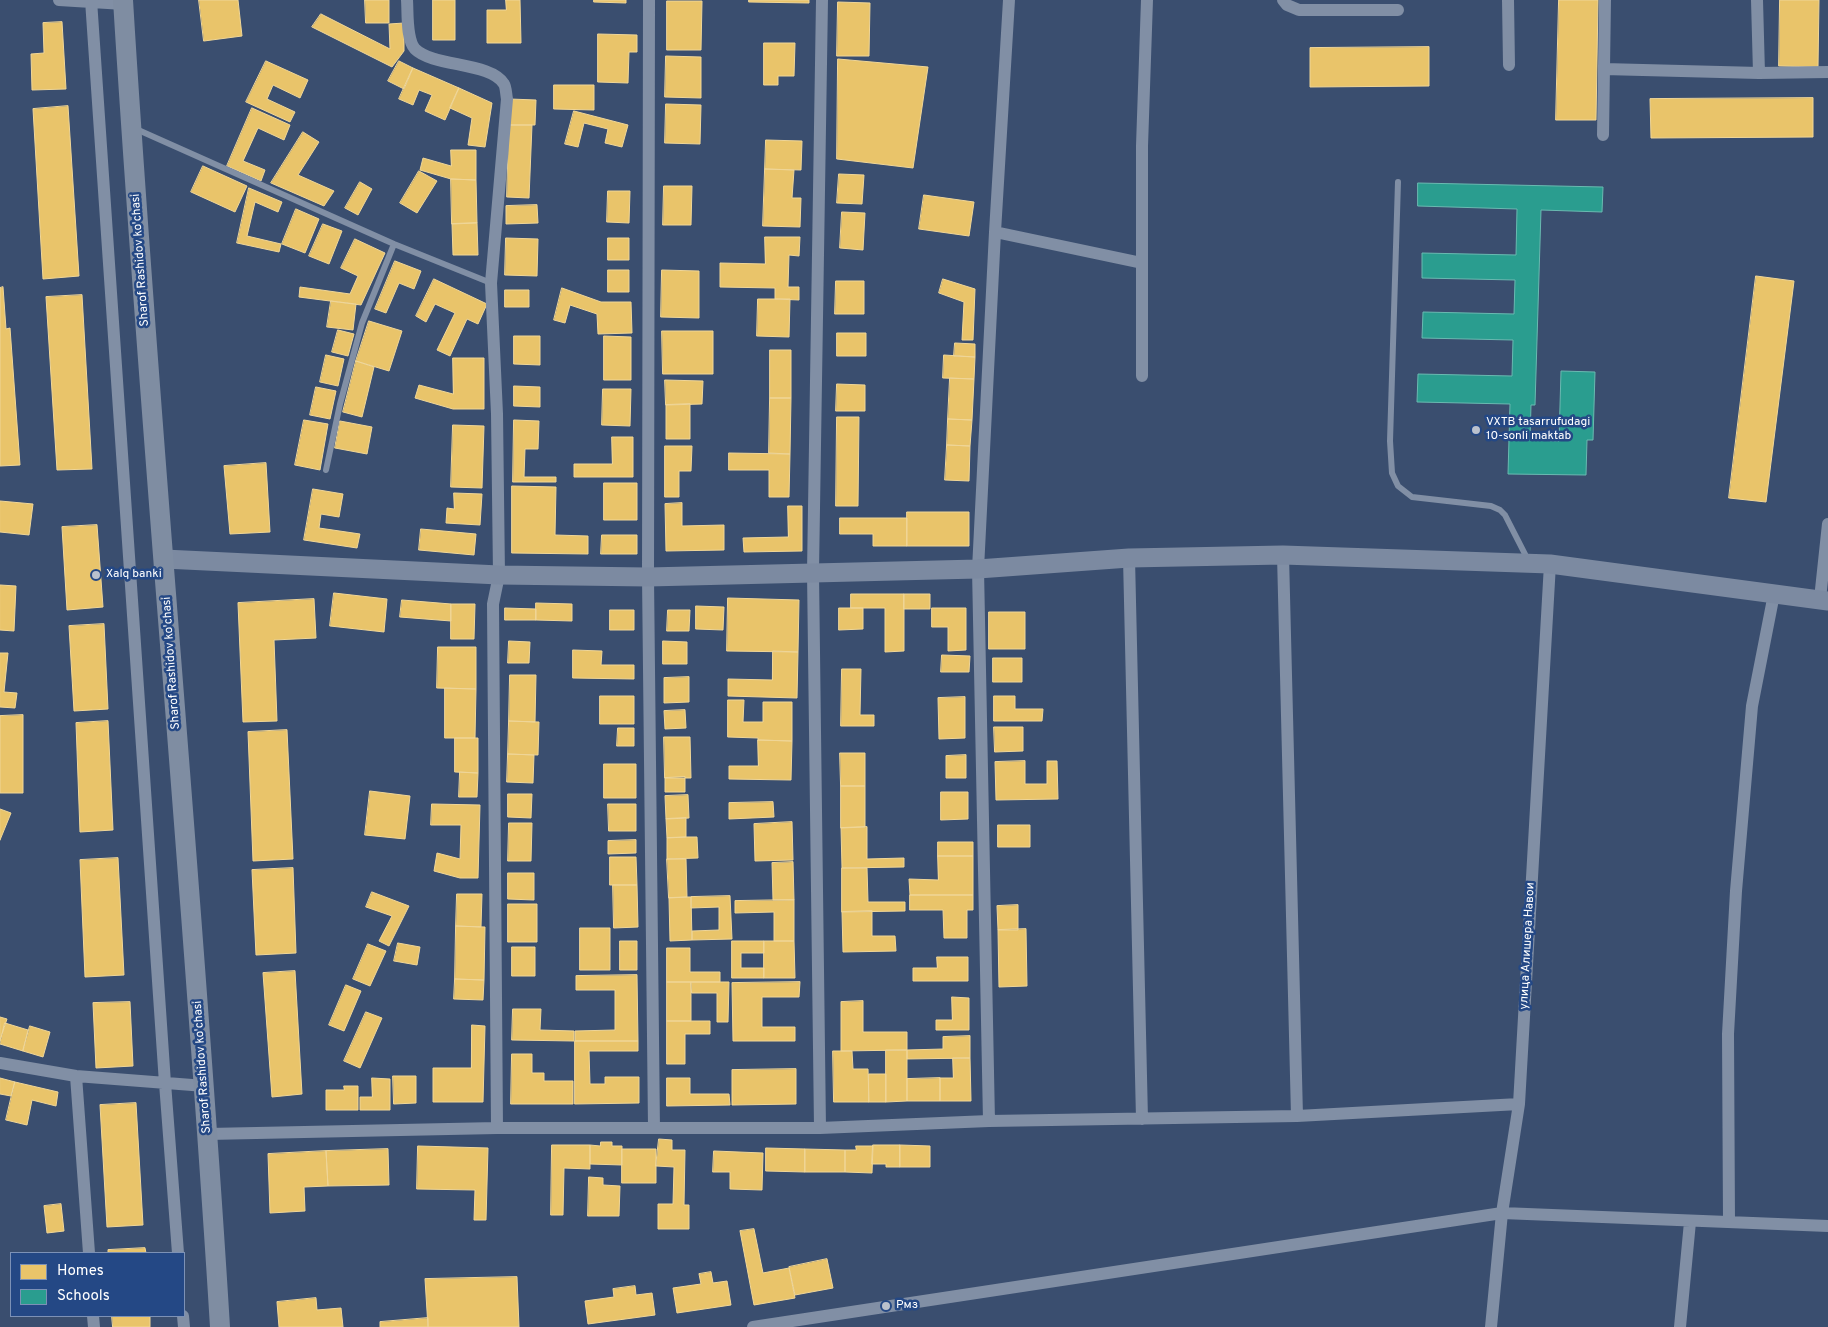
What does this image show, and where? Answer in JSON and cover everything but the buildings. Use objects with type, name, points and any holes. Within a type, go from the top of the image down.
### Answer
[{"type":"main road","name":"Sharof Rashidov ko'chasi","points":[[123,2],[208,1134],[220,1327]]},
{"type":"street","points":[[59,0],[123,2]]},
{"type":"street","points":[[408,0],[409,34],[414,48],[428,56],[494,74],[504,84],[507,99],[491,284],[497,414],[499,575],[493,604],[497,1128]]},
{"type":"street","points":[[649,0],[648,577],[654,1128]]},
{"type":"street","points":[[820,1128],[813,572],[822,0]]},
{"type":"street","points":[[989,1121],[978,569],[995,232],[1010,0]]},
{"type":"street","points":[[1142,376],[1142,146],[1147,0]]},
{"type":"street","points":[[1283,0],[1287,5],[1299,10],[1398,10]]},
{"type":"street","points":[[1508,0],[1509,65]]},
{"type":"street","points":[[1603,135],[1605,0]]},
{"type":"street","points":[[1757,0],[1759,73]]},
{"type":"street","points":[[91,1],[178,1252]]},
{"type":"street","points":[[1604,69],[1759,73],[1828,72]]},
{"type":"street","points":[[995,232],[1142,263]]},
{"type":"street","points":[[164,559],[499,575],[648,577],[978,569],[1129,558],[1283,555],[1550,564],[1824,600],[1828,524]]},
{"type":"street","points":[[1283,555],[1297,1116]]},
{"type":"street","points":[[1129,558],[1142,1119]]},
{"type":"street","name":"улица Алишера Навои","points":[[1491,1327],[1502,1214],[1519,1104],[1550,564]]},
{"type":"street","points":[[1729,1221],[1728,1034],[1736,891],[1752,706],[1774,594]]},
{"type":"street","points":[[0,1062],[76,1076],[204,1086]]},
{"type":"street","points":[[76,1076],[89,1252]]},
{"type":"street","points":[[208,1134],[497,1128],[820,1128],[989,1121],[1297,1116],[1519,1104]]},
{"type":"street","points":[[753,1327],[1502,1214],[1828,1226]]},
{"type":"street","points":[[1680,1327],[1690,1222]]},
{"type":"lane","points":[[132,128],[394,244],[491,284]]},
{"type":"lane","points":[[1398,182],[1390,441],[1392,473],[1398,486],[1412,497],[1492,506],[1500,510],[1529,564]]},
{"type":"lane","points":[[326,470],[340,404],[362,323],[394,244]]},
{"type":"place","name":"VXTB tasarrufudagi 10-sonli maktab","points":[[1476,430]]},
{"type":"place","name":"Xalq banki","points":[[96,575]]},
{"type":"place","name":"Рмз","points":[[886,1306]]}]
